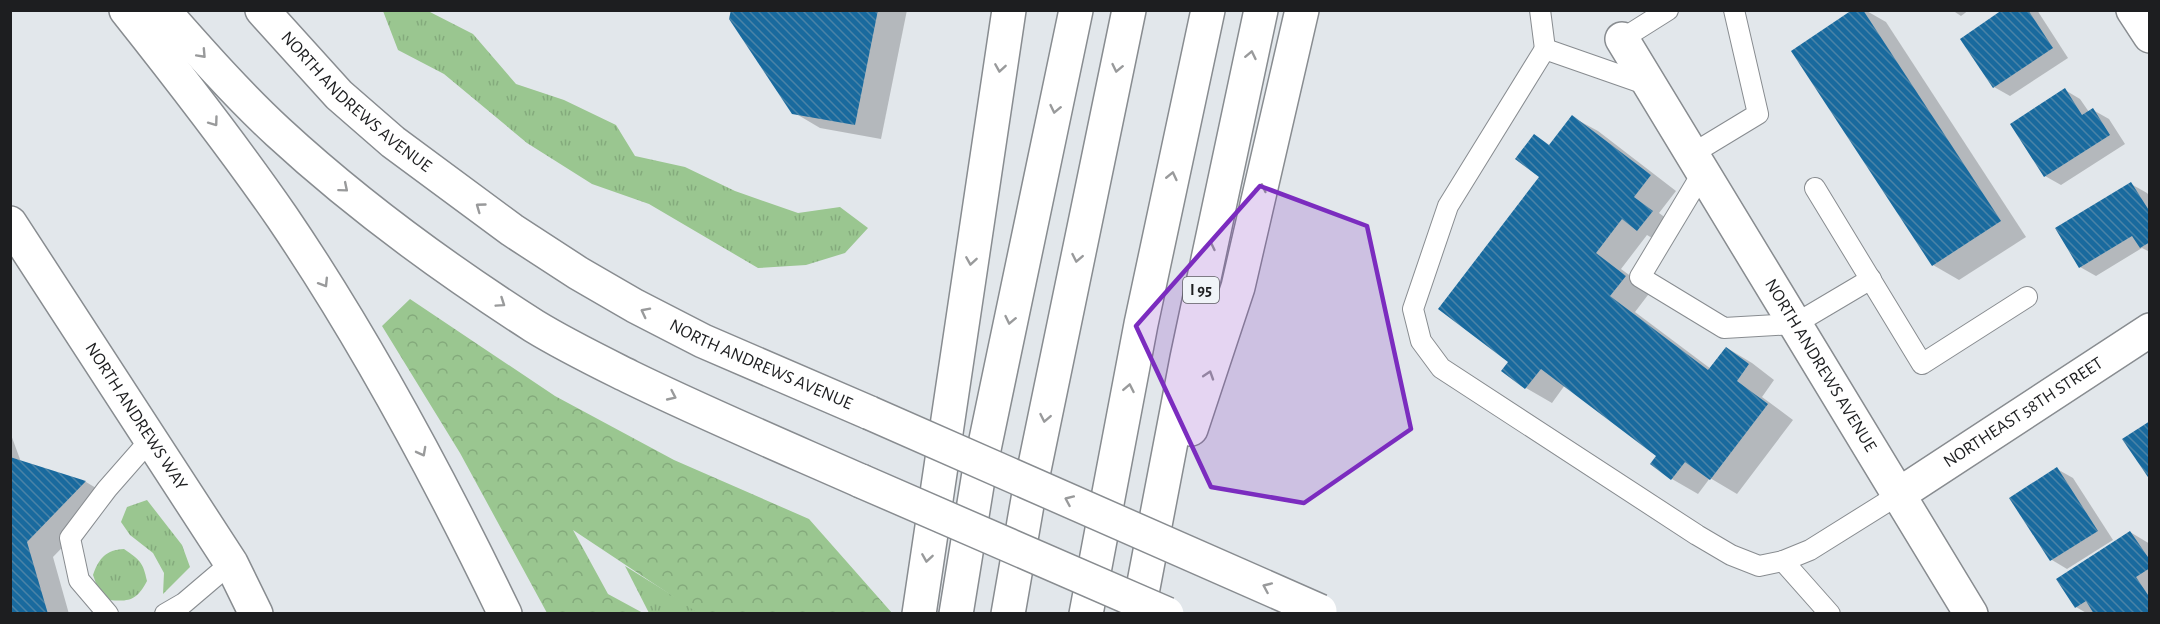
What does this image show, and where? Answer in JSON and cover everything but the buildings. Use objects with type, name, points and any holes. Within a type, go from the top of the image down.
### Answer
[{"type":"main road","points":[[126,10],[211,118],[327,288],[408,426],[479,560],[504,614]]},
{"type":"main road","points":[[163,10],[231,86],[278,132],[321,169],[381,219],[535,326],[657,390],[1167,614]]},
{"type":"main road","name":"NORTH ANDREWS AVENUE","points":[[262,10],[339,95],[393,142],[512,230],[578,273],[635,306],[703,342],[1323,612]]},
{"type":"main road","points":[[919,614],[1009,10]]},
{"type":"main road","points":[[956,614],[979,472],[1076,10]]},
{"type":"main road","points":[[1008,614],[1030,488],[1130,10]]},
{"type":"main road","points":[[1086,614],[1148,291],[1208,10]]},
{"type":"main road","name":"I 95","points":[[1138,614],[1210,245],[1261,10]]},
{"type":"main road","points":[[1145,571],[1238,287],[1302,10]]},
{"type":"main road","points":[[2133,10],[2150,36]]},
{"type":"main road","name":"NORTH ANDREWS AVENUE","points":[[1622,39],[1971,614]]},
{"type":"main road","name":"NORTH ANDREWS WAY","points":[[10,223],[231,563],[256,614]]},
{"type":"main road","name":"NORTHEAST 58TH STREET","points":[[1898,495],[2150,330]]},
{"type":"lane","points":[[1622,39],[1668,10]]},
{"type":"lane","points":[[1734,10],[1758,114],[1698,163],[1640,277],[1724,328],[1795,324],[1871,279]]},
{"type":"lane","points":[[1540,11],[1545,50],[1448,206],[1413,309],[1421,341],[1441,368],[1697,535],[1731,555],[1758,566],[1783,561],[1810,550],[1898,495]]},
{"type":"lane","points":[[1545,50],[1651,86]]},
{"type":"lane","points":[[1815,188],[1922,364],[2027,297]]},
{"type":"lane","points":[[108,614],[79,580],[70,538],[107,489],[150,440]]},
{"type":"lane","points":[[1783,561],[1830,614]]},
{"type":"lane","points":[[165,614],[184,603],[231,563]]},
{"type":"highlighted area","points":[[1260,186],[1367,226],[1411,429],[1304,503],[1211,487],[1136,326]]},
{"type":"green space","points":[[383,11],[428,11],[473,34],[516,84],[564,100],[616,125],[635,156],[685,167],[735,191],[798,213],[840,207],[868,228],[845,253],[806,265],[758,268],[649,204],[592,184],[527,143],[444,74],[398,50]]},
{"type":"green space","points":[[410,299],[555,396],[674,460],[809,519],[892,613],[698,613],[573,530],[608,594],[643,613],[547,613],[460,453],[382,326]]},
{"type":"green space","points":[[147,500],[182,545],[190,567],[163,594],[164,573],[153,553],[130,535],[121,522],[127,507]]},
{"type":"green space","points":[[124,549],[140,562],[147,581],[136,596],[128,600],[109,600],[98,589],[93,575],[104,556],[112,551]]},
{"type":"green space","points":[[625,566],[701,613],[649,613]]}]
